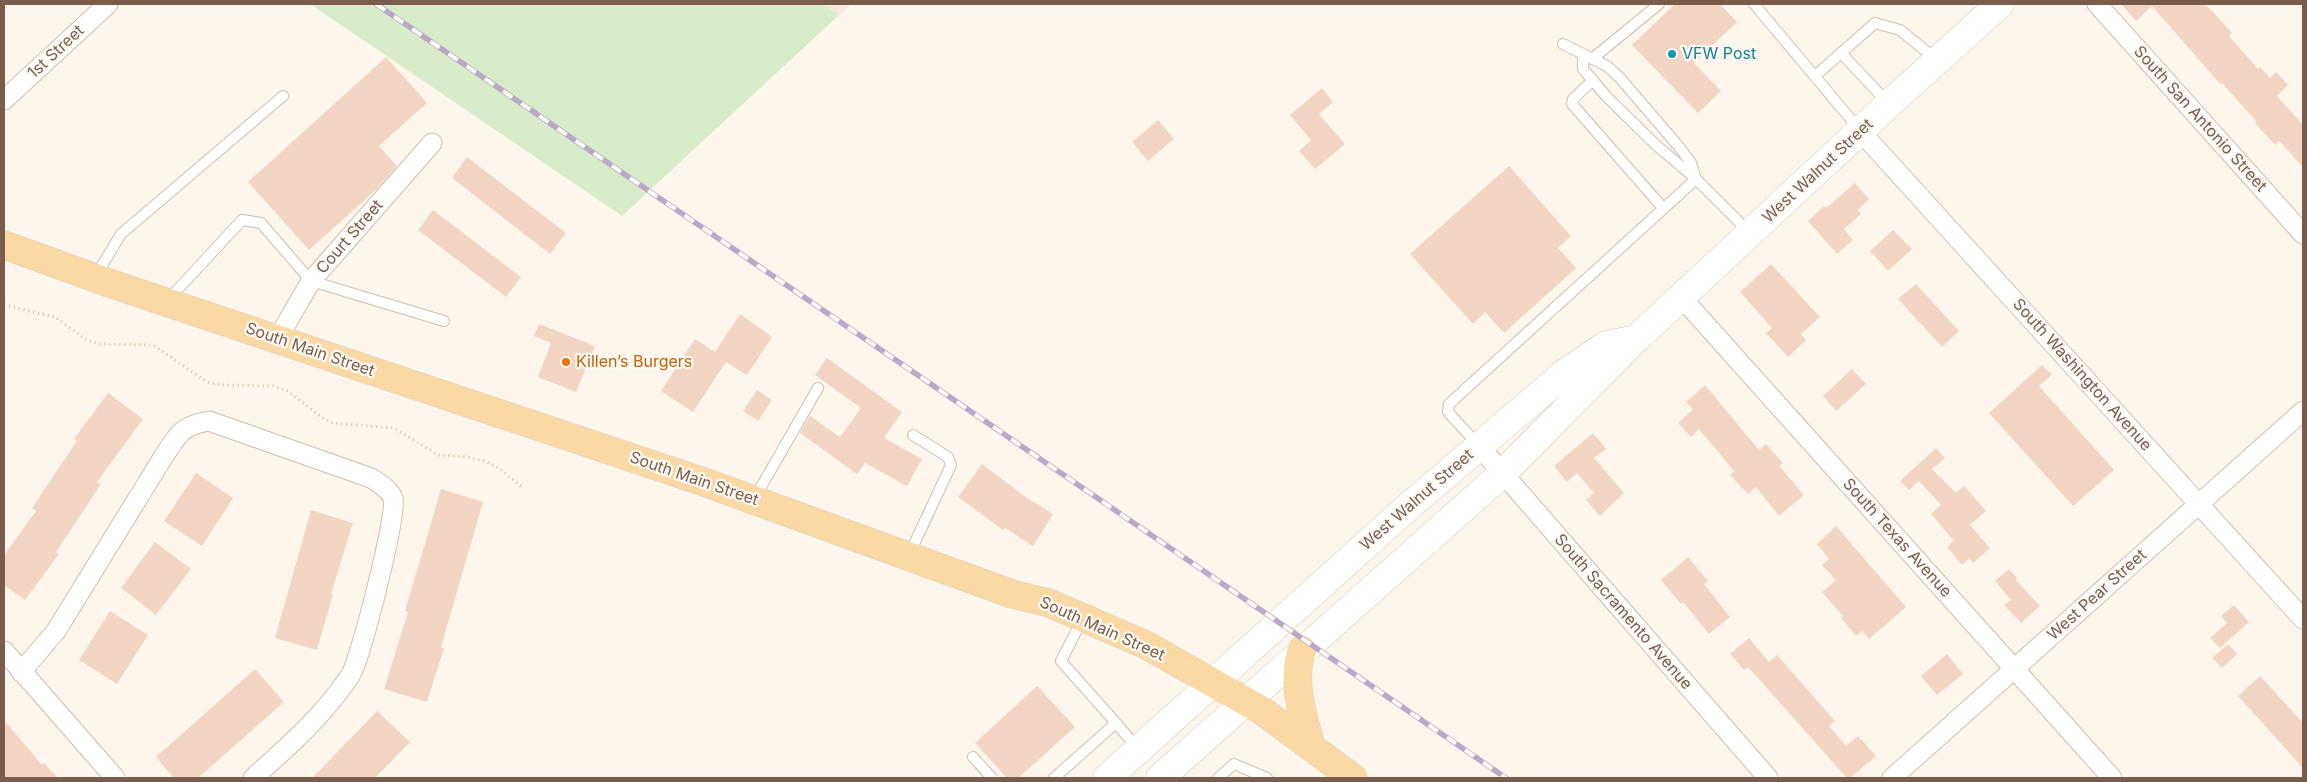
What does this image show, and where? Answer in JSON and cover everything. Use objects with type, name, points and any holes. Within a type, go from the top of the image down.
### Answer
[{"type":"main road","name":"South Main Street","points":[[4,245],[94,278],[278,338],[754,499],[1012,594],[1049,603],[1146,645],[1261,710],[1348,777]]},
{"type":"main road","points":[[1302,650],[1298,664],[1297,689],[1311,747]]},
{"type":"street","name":"1st Street","points":[[4,100],[108,4]]},
{"type":"street","name":"South San Antonio Street","points":[[2097,4],[2303,234]]},
{"type":"street","name":"West Walnut Street","points":[[1163,777],[1302,650],[1503,473],[1636,340],[1889,104],[1938,61],[1986,8]]},
{"type":"street","name":"South Washington Avenue","points":[[1861,132],[2303,619]]},
{"type":"street","name":"Court Street","points":[[278,338],[311,282],[432,143]]},
{"type":"street","name":"South Texas Avenue","points":[[1682,298],[2112,778]]},
{"type":"street","name":"West Walnut Street","points":[[1107,778],[1479,446],[1573,368],[1606,345],[1636,340]]},
{"type":"street","name":"West Pear Street","points":[[1892,778],[2303,411]]},
{"type":"street","points":[[21,672],[56,631],[178,434],[191,424],[210,421],[371,478],[385,487],[393,499],[394,513],[384,562],[352,673],[337,694],[300,736],[253,778]]},
{"type":"street","name":"South Sacramento Avenue","points":[[1479,446],[1768,778]]},
{"type":"street","points":[[4,652],[115,778]]},
{"type":"lane","points":[[1659,4],[1587,56],[1584,69],[1656,145],[1696,179],[1751,234]]},
{"type":"lane","points":[[1754,4],[1861,132]]},
{"type":"lane","points":[[1815,76],[1875,23],[1900,30],[1938,61]]},
{"type":"lane","points":[[1563,44],[1606,66],[1627,85],[1680,148],[1691,163],[1696,179]]},
{"type":"lane","points":[[1841,53],[1889,104]]},
{"type":"lane","points":[[1593,80],[1573,99],[1572,104],[1663,208]]},
{"type":"lane","points":[[94,278],[121,234],[283,96]]},
{"type":"lane","points":[[1479,446],[1448,412],[1449,404],[1696,179]]},
{"type":"lane","points":[[166,302],[242,220],[261,223],[311,282],[444,321]]},
{"type":"lane","points":[[754,499],[818,388]]},
{"type":"lane","points":[[909,556],[950,465],[948,457],[913,435]]},
{"type":"lane","points":[[1083,618],[1062,661],[1139,750]]},
{"type":"lane","points":[[1054,778],[1116,724]]},
{"type":"lane","points":[[974,757],[992,778]]},
{"type":"lane","points":[[1218,778],[1234,764],[1267,778]]},
{"type":"path","points":[[4,305],[54,317],[88,341],[100,344],[153,345],[207,382],[221,386],[273,386],[288,391],[321,417],[333,423],[394,428],[438,455],[467,457],[484,461],[499,468],[523,488]]},
{"type":"shaded area","points":[[823,4],[852,4],[839,15]]},
{"type":"green space","points":[[310,4],[823,4],[839,15],[622,216]]},
{"type":"building","name":"VFW Post","points":[[1675,4],[1720,4],[1737,22],[1694,63],[1721,91],[1698,113],[1632,45]]},
{"type":"building","points":[[2121,4],[2204,4],[2211,10],[2232,33],[2229,36],[2258,69],[2260,67],[2270,78],[2276,72],[2288,85],[2277,96],[2303,125],[2303,167],[2279,141],[2275,145],[2255,123],[2256,121],[2222,83],[2220,84],[2152,6],[2136,21]]},
{"type":"building","points":[[386,57],[427,103],[379,146],[397,166],[377,189],[309,250],[248,182]]},
{"type":"building","points":[[1322,88],[1333,102],[1319,114],[1345,144],[1315,169],[1299,151],[1311,140],[1290,115]]},
{"type":"building","points":[[1158,120],[1174,139],[1148,161],[1132,142]]},
{"type":"building","points":[[467,157],[566,233],[550,254],[452,178]]},
{"type":"building","points":[[1509,166],[1571,236],[1558,248],[1576,268],[1504,333],[1485,312],[1473,324],[1410,254]]},
{"type":"building","points":[[1855,183],[1869,199],[1858,210],[1861,214],[1844,229],[1853,240],[1837,254],[1808,221],[1824,206],[1826,208]]},
{"type":"building","points":[[433,210],[521,277],[506,297],[418,230]]},
{"type":"building","points":[[1893,230],[1912,249],[1888,271],[1870,251]]},
{"type":"building","points":[[1771,264],[1820,317],[1801,334],[1806,340],[1788,357],[1766,333],[1772,328],[1740,292]]},
{"type":"building","points":[[1916,284],[1959,331],[1942,347],[1898,299]]},
{"type":"building","points":[[740,314],[772,337],[747,375],[726,362],[693,412],[661,391],[695,339],[715,352]]},
{"type":"building","name":"Killen’s Burgers","points":[[539,324],[595,346],[576,392],[538,377],[551,343],[534,336]]},
{"type":"building","points":[[827,358],[902,412],[884,438],[922,459],[907,486],[865,463],[857,474],[800,433],[810,416],[840,437],[861,408],[815,375]]},
{"type":"building","points":[[2042,365],[2052,375],[2039,386],[2114,470],[2073,506],[1989,413]]},
{"type":"building","points":[[1852,369],[1866,384],[1836,411],[1823,396]]},
{"type":"building","points":[[1705,385],[1759,450],[1766,444],[1783,463],[1779,466],[1804,495],[1779,516],[1756,487],[1748,494],[1730,475],[1734,471],[1699,429],[1691,437],[1678,423],[1693,409],[1686,402]]},
{"type":"building","points":[[757,390],[772,400],[758,421],[743,411]]},
{"type":"building","points":[[108,393],[143,419],[97,482],[101,484],[56,552],[59,554],[25,600],[4,585],[4,555],[36,511],[32,508],[77,441],[74,439]]},
{"type":"building","points":[[1593,433],[1606,449],[1594,458],[1624,493],[1600,516],[1586,500],[1594,493],[1577,473],[1567,482],[1554,466]]},
{"type":"building","points":[[1936,448],[1945,458],[1932,469],[1956,493],[1964,486],[1986,511],[1970,525],[1990,548],[1973,563],[1969,558],[1962,565],[1947,547],[1954,541],[1931,514],[1941,505],[1919,481],[1909,490],[1900,481]]},
{"type":"building","points":[[982,464],[1027,498],[1053,514],[1033,546],[1005,528],[1003,530],[958,497]]},
{"type":"building","points":[[196,473],[233,498],[202,546],[164,521]]},
{"type":"building","points":[[441,489],[483,502],[441,647],[444,648],[427,702],[384,689],[408,612],[405,611]]},
{"type":"building","points":[[311,510],[353,523],[331,594],[333,594],[317,650],[275,638]]},
{"type":"building","points":[[1836,526],[1906,607],[1869,639],[1862,631],[1856,636],[1841,618],[1843,616],[1822,592],[1836,580],[1822,565],[1829,559],[1817,544]]},
{"type":"building","points":[[155,542],[191,569],[156,615],[121,588]]},
{"type":"building","points":[[1688,557],[1708,581],[1704,584],[1730,617],[1709,634],[1683,602],[1681,604],[1661,580]]},
{"type":"building","points":[[2009,569],[2017,578],[2016,580],[2040,606],[2021,623],[2004,605],[2011,600],[1995,581]]},
{"type":"building","points":[[2234,605],[2249,622],[2220,648],[2210,638],[2227,623],[2221,616]]},
{"type":"building","points":[[110,611],[148,635],[117,684],[79,660]]},
{"type":"building","points":[[1749,638],[1769,662],[1777,655],[1835,721],[1829,726],[1846,746],[1858,736],[1876,756],[1850,778],[1847,778],[1748,667],[1744,670],[1730,654]]},
{"type":"building","points":[[2228,644],[2237,654],[2222,668],[2212,658]]},
{"type":"building","points":[[1947,654],[1963,674],[1937,695],[1921,676]]},
{"type":"building","points":[[255,669],[284,702],[198,778],[174,778],[156,757]]},
{"type":"building","points":[[2260,676],[2303,723],[2303,768],[2238,696]]},
{"type":"building","points":[[1037,686],[1075,727],[1018,778],[1007,778],[975,743]]},
{"type":"building","points":[[377,711],[410,742],[375,778],[312,778]]},
{"type":"building","points":[[4,720],[42,765],[44,763],[58,778],[4,778]]},
{"type":"railway","points":[[376,4],[1506,778]]},
{"type":"place","name":"VFW Post","points":[[1672,54]]},
{"type":"place","name":"Killen’s Burgers","points":[[566,362]]}]
